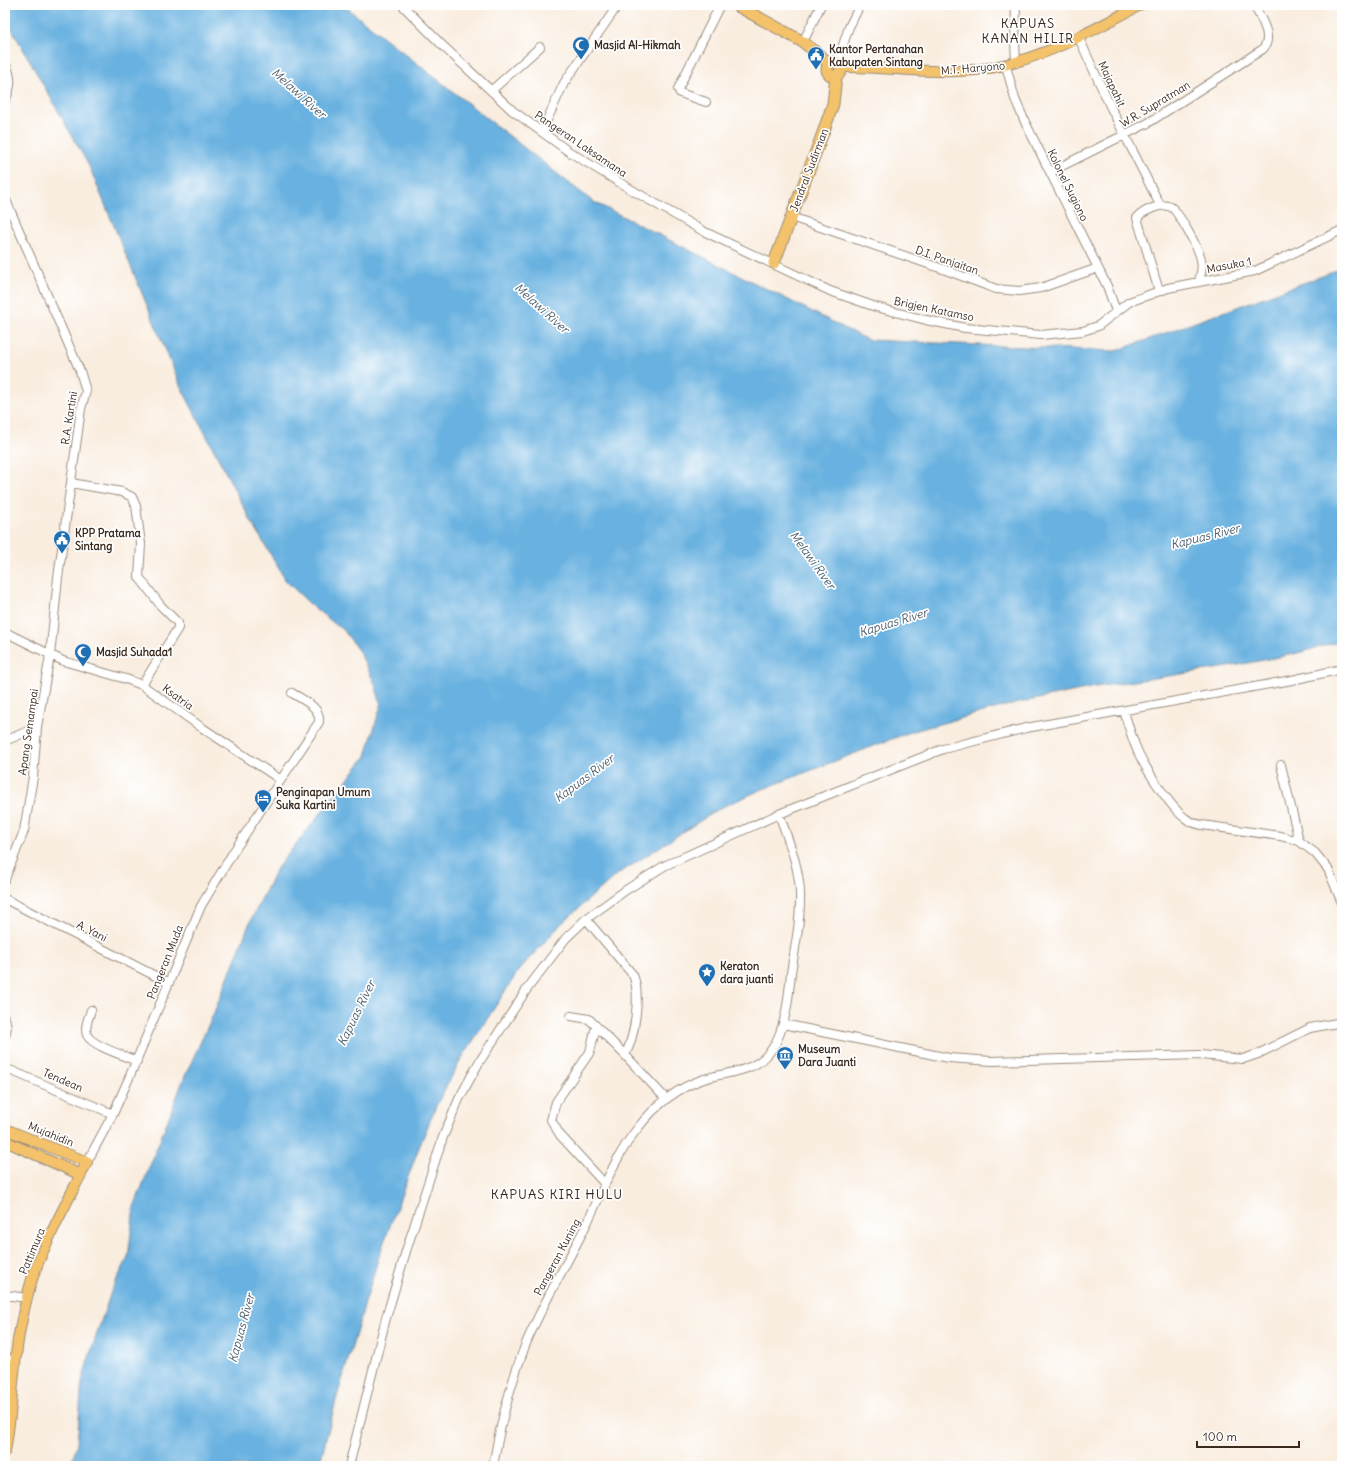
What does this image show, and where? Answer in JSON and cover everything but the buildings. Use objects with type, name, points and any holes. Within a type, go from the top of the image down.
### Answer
[{"type":"highway","points":[[736,5],[803,42],[836,67]]},
{"type":"highway","name":"Jendral Sudirman","points":[[774,263],[830,110],[836,67]]},
{"type":"main road","name":"M.T. Haryono","points":[[836,67],[960,71],[1006,66],[1078,36],[1140,5]]},
{"type":"main road","name":"Mujahidin","points":[[5,1129],[87,1162]]},
{"type":"main road","points":[[5,1141],[81,1175]]},
{"type":"main road","name":"Pattimura","points":[[5,1451],[10,1360],[27,1298],[38,1262],[87,1162]]},
{"type":"street","name":"Pangeran Laksamana","points":[[402,5],[443,46],[513,111],[568,151],[703,231],[774,263]]},
{"type":"street","points":[[542,131],[564,83],[618,5]]},
{"type":"street","points":[[706,102],[680,93],[678,89],[720,5]]},
{"type":"street","points":[[803,42],[821,5]]},
{"type":"street","points":[[836,67],[849,27],[860,5]]},
{"type":"street","points":[[1016,5],[1016,63]]},
{"type":"street","name":"W.R. Supratman","points":[[1050,172],[1125,135],[1170,110],[1266,46],[1268,39],[1266,29],[1254,5]]},
{"type":"street","name":"Majapahit","points":[[1078,36],[1160,205]]},
{"type":"street","points":[[492,90],[540,47]]},
{"type":"street","points":[[5,63],[11,77],[10,86],[5,100]]},
{"type":"street","name":"Kolonel Sugiono","points":[[1006,66],[1015,99],[1025,122],[1098,268],[1116,311]]},
{"type":"street","name":"R.A. Kartini","points":[[5,198],[7,209],[80,371],[86,390],[81,409],[71,482],[50,656]]},
{"type":"street","points":[[1159,291],[1137,218],[1160,205],[1166,205],[1174,210],[1199,253],[1204,281]]},
{"type":"street","name":"D.I. Panjaitan","points":[[791,217],[943,269],[996,289],[1018,291],[1041,288],[1098,268]]},
{"type":"street","name":"Masuka 1","points":[[1116,311],[1129,302],[1159,291],[1266,268],[1342,230]]},
{"type":"street","name":"Brigjen Katamso","points":[[774,263],[830,291],[900,314],[965,328],[1041,335],[1083,331],[1098,326],[1116,311]]},
{"type":"street","points":[[71,482],[122,492],[132,497],[136,506],[141,544],[139,577],[161,606],[178,623],[178,628],[142,685]]},
{"type":"street","name":"Ksatria","points":[[5,632],[50,656],[142,685],[201,728],[281,780]]},
{"type":"street","name":"Apang Semampai","points":[[5,879],[24,831],[33,777],[37,727],[50,656]]},
{"type":"street","points":[[349,1466],[386,1318],[443,1137],[459,1099],[481,1058],[527,989],[566,938],[586,919],[626,890],[664,866],[779,814],[943,749],[1042,724],[1124,711],[1292,680],[1342,669]]},
{"type":"street","name":"Pangeran Muda","points":[[87,1162],[113,1114],[137,1061],[201,906],[316,728],[320,716],[314,708],[292,693]]},
{"type":"street","points":[[1124,711],[1139,753],[1148,770],[1170,803],[1184,817],[1194,823],[1202,825],[1280,836],[1299,841],[1315,853],[1328,869],[1342,903]]},
{"type":"street","points":[[5,741],[37,727]]},
{"type":"street","points":[[1281,765],[1299,841]]},
{"type":"street","name":"Pangeran Kuning","points":[[493,1466],[498,1437],[509,1396],[525,1347],[554,1284],[573,1251],[623,1149],[646,1118],[666,1099],[679,1090],[704,1079],[735,1072],[758,1063],[772,1049],[783,1024],[800,914],[800,892],[795,862],[779,814]]},
{"type":"street","name":"A. Yani","points":[[5,899],[169,983]]},
{"type":"street","points":[[586,919],[634,978],[635,1012],[632,1034],[626,1055]]},
{"type":"street","points":[[91,1010],[86,1028],[87,1035],[98,1045],[137,1061]]},
{"type":"street","points":[[571,1016],[585,1017],[596,1026],[626,1055],[666,1099]]},
{"type":"street","points":[[5,1018],[8,1027],[5,1036]]},
{"type":"street","points":[[783,1024],[949,1058],[1032,1060],[1200,1055],[1234,1059],[1258,1054],[1268,1050],[1310,1028],[1342,1022]]},
{"type":"street","points":[[596,1026],[590,1052],[556,1102],[551,1120],[560,1135],[606,1184]]},
{"type":"street","name":"Tendean","points":[[5,1068],[113,1114]]},
{"type":"street","points":[[5,1295],[27,1298]]},
{"type":"water","points":[[5,5],[343,5],[592,201],[868,340],[1116,351],[1325,275],[1342,267],[1342,641],[1294,654],[1228,667],[1095,687],[1009,705],[910,732],[763,789],[720,808],[615,876],[561,924],[519,970],[460,1061],[437,1104],[418,1150],[380,1253],[337,1397],[319,1466],[70,1466],[77,1444],[82,1381],[89,1357],[112,1289],[128,1258],[134,1207],[184,1078],[213,1015],[250,922],[277,868],[366,756],[381,705],[375,684],[360,653],[345,632],[311,605],[286,581],[251,521],[181,387],[89,166],[5,17]]},
{"type":"place","name":"Masjid Al-Hikmah","points":[[581,60]]},
{"type":"place","name":"Kantor Pertanahan Kabupaten Sintang","points":[[816,70]]},
{"type":"place","name":"KPP Pratama Sintang","points":[[62,554]]},
{"type":"place","name":"Masjid Suhada1","points":[[83,667]]},
{"type":"place","name":"Penginapan Umum Suka Kartini","points":[[263,813]]},
{"type":"place","name":"Keraton dara juanti","points":[[707,987]]},
{"type":"place","name":"Museum Dara Juanti","points":[[785,1070]]},
{"type":"district","name":"KAPUAS KANAN HILIR","points":[[1028,30]]},
{"type":"district","name":"KAPUAS KIRI HULU","points":[[557,1194]]},
{"type":"water label","name":"Melawi River","points":[[299,93]]},
{"type":"water label","name":"Melawi River","points":[[542,308]]},
{"type":"water label","name":"Kapuas River","points":[[1205,536]]},
{"type":"water label","name":"Melawi River","points":[[813,560]]},
{"type":"water label","name":"Kapuas River","points":[[893,622]]},
{"type":"water label","name":"Kapuas River","points":[[584,778]]},
{"type":"water label","name":"Kapuas River","points":[[356,1013]]},
{"type":"water label","name":"Kapuas River","points":[[241,1328]]}]
